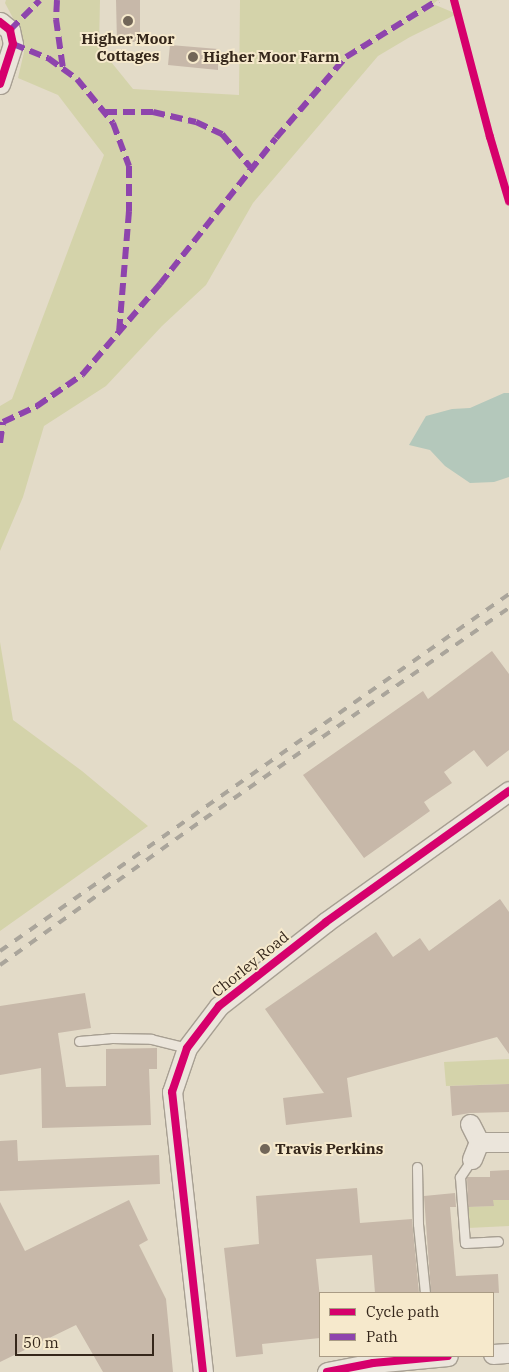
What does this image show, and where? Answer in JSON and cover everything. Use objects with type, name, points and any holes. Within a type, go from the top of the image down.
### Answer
[{"type":"street","points":[[0,84],[13,44],[5,26]]},
{"type":"street","name":"Chorley Road","points":[[204,1372],[172,1092],[186,1048],[219,1006],[326,922],[509,791]]},
{"type":"street","points":[[470,1124],[476,1151],[509,1142]]},
{"type":"street","points":[[327,1372],[373,1363],[428,1357]]},
{"type":"lane","points":[[79,1041],[112,1038],[151,1039],[186,1048]]},
{"type":"lane","points":[[476,1151],[460,1177],[465,1243],[498,1241]]},
{"type":"lane","points":[[417,1167],[418,1224],[425,1292]]},
{"type":"green space","points":[[6,0],[100,0],[99,47],[133,89],[239,95],[240,0],[438,0],[433,4],[457,14],[410,37],[378,56],[253,203],[206,285],[162,326],[106,386],[44,426],[23,497],[0,551],[0,424],[13,417],[0,423],[0,406],[12,399],[104,155],[58,95],[18,78],[24,52],[22,35],[5,3]]},
{"type":"green space","points":[[0,642],[13,720],[82,771],[148,826],[0,931]]},
{"type":"green space","points":[[509,1059],[509,1084],[446,1086],[444,1062]]},
{"type":"green space","points":[[493,1200],[509,1200],[509,1226],[468,1228],[465,1207],[493,1206]]},
{"type":"shaded area","points":[[504,393],[509,393],[509,477],[494,482],[470,483],[445,466],[430,450],[409,445],[426,416],[452,409],[470,408]]},
{"type":"building","name":"Higher Moor Cottages","points":[[116,0],[140,0],[140,42],[117,42]]},
{"type":"building","name":"Higher Moor Farm","points":[[170,45],[218,49],[218,70],[168,65]]},
{"type":"building","points":[[492,651],[509,674],[509,750],[487,767],[474,750],[444,772],[452,783],[424,802],[430,811],[364,858],[303,775],[423,691],[428,699]]},
{"type":"building","points":[[500,899],[509,912],[509,1054],[497,1037],[347,1078],[352,1117],[286,1125],[283,1098],[324,1093],[265,1009],[376,932],[393,957],[420,938],[429,951]]},
{"type":"building","points":[[85,993],[91,1028],[58,1033],[66,1087],[106,1086],[106,1049],[157,1048],[157,1069],[149,1069],[151,1125],[42,1128],[41,1068],[0,1075],[0,1006]]},
{"type":"building","points":[[509,1084],[509,1112],[470,1113],[452,1116],[450,1086]]},
{"type":"building","points":[[17,1140],[18,1161],[159,1155],[160,1184],[0,1191],[0,1141]]},
{"type":"building","points":[[509,1170],[509,1200],[493,1200],[494,1206],[468,1207],[467,1177],[490,1177],[490,1171]]},
{"type":"building","points":[[357,1188],[360,1223],[412,1219],[419,1292],[375,1292],[372,1255],[316,1259],[319,1292],[319,1338],[262,1344],[263,1354],[236,1357],[224,1248],[259,1244],[256,1196]]},
{"type":"building","points":[[455,1193],[456,1207],[450,1207],[456,1276],[498,1274],[499,1293],[431,1292],[424,1196]]},
{"type":"building","points":[[129,1200],[148,1240],[139,1245],[166,1299],[173,1372],[103,1372],[76,1325],[0,1362],[0,1202],[25,1251]]},
{"type":"railway","points":[[0,951],[509,594]]},
{"type":"railway","points":[[0,965],[204,819],[509,608]]},
{"type":"marked path","points":[[10,30],[40,0]]},
{"type":"marked path","points":[[57,0],[56,19],[63,69]]},
{"type":"marked path","points":[[0,443],[3,422],[37,406],[82,375],[160,284],[276,138],[346,57],[438,0]]},
{"type":"marked path","points":[[13,44],[48,58],[77,79],[113,123],[129,166],[129,211],[119,332]]},
{"type":"marked path","points":[[105,112],[153,112],[196,122],[222,134],[251,168]]},
{"type":"cycle path","points":[[454,0],[509,201]]},
{"type":"cycle path","points":[[0,22],[10,30],[13,44],[0,84]]},
{"type":"cycle path","points":[[203,1372],[172,1092],[187,1048],[219,1006],[326,922],[509,791]]},
{"type":"cycle path","points":[[327,1372],[373,1363],[437,1357]]},
{"type":"place","name":"Higher Moor Cottages","points":[[128,21]]},
{"type":"place","name":"Higher Moor Farm","points":[[193,57]]},
{"type":"place","name":"Travis Perkins","points":[[265,1149]]}]
